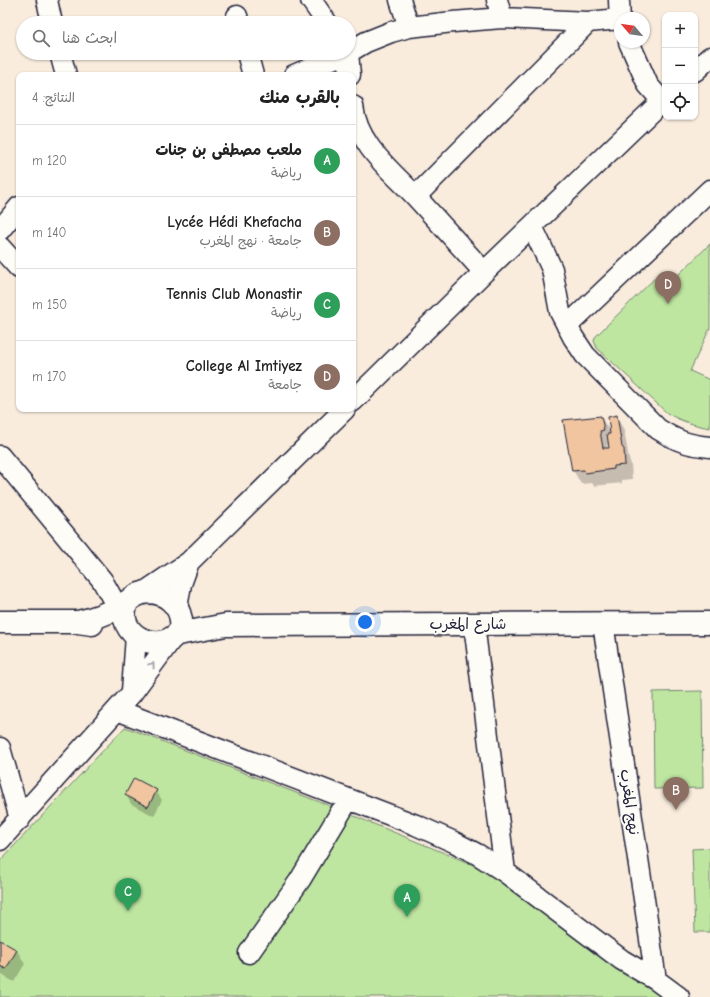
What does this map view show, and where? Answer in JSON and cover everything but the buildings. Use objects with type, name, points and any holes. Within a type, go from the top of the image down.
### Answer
[{"type":"main road","name":"شارع المغرب","points":[[0,622],[78,622],[105,614],[132,613],[151,592],[162,595],[171,600],[178,609],[210,621],[226,624],[710,623]]},
{"type":"main road","points":[[175,636],[181,629],[182,624],[178,609]]},
{"type":"main road","name":"شارع المغرب","points":[[132,613],[144,641],[154,643],[164,642],[175,636],[226,624]]},
{"type":"street","points":[[47,0],[50,16]]},
{"type":"street","points":[[311,0],[323,16]]},
{"type":"street","points":[[400,0],[409,27]]},
{"type":"street","points":[[356,48],[366,42],[391,32],[409,27],[477,19],[500,9],[588,22],[614,15]]},
{"type":"street","points":[[416,196],[588,22]]},
{"type":"street","points":[[632,48],[648,85],[662,99]]},
{"type":"street","points":[[698,68],[710,57]]},
{"type":"street","points":[[62,60],[65,72]]},
{"type":"street","points":[[249,60],[252,72]]},
{"type":"street","points":[[301,72],[331,60]]},
{"type":"street","points":[[349,60],[350,72]]},
{"type":"street","points":[[356,398],[484,272],[662,101]]},
{"type":"street","points":[[356,118],[359,131],[371,149],[416,196],[484,272]]},
{"type":"street","points":[[567,326],[710,190]]},
{"type":"street","points":[[0,230],[16,211]]},
{"type":"street","points":[[532,226],[552,270],[560,312],[585,355],[658,429],[687,444],[710,446]]},
{"type":"street","points":[[0,247],[16,265]]},
{"type":"street","points":[[132,613],[189,562],[342,412]]},
{"type":"street","points":[[0,456],[6,476],[132,613]]},
{"type":"street","points":[[178,609],[181,584],[189,562]]},
{"type":"street","points":[[102,580],[127,591],[132,613],[132,693]]},
{"type":"street","name":"نهج المغرب","points":[[604,623],[656,980]]},
{"type":"street","points":[[474,624],[505,872]]},
{"type":"street","points":[[0,840],[132,693],[175,636]]},
{"type":"street","points":[[117,710],[454,842],[505,872],[622,960],[656,980],[679,997]]},
{"type":"street","points":[[0,748],[20,819]]},
{"type":"street","points":[[249,954],[300,880],[348,800]]},
{"type":"green space","points":[[710,244],[710,328],[690,371],[710,380],[710,428],[698,426],[667,413],[597,348],[594,341],[595,337],[662,271],[677,276]]},
{"type":"green space","points":[[702,691],[703,788],[654,789],[653,692]]},
{"type":"green space","points":[[125,727],[330,806],[510,880],[611,964],[648,985],[674,997],[0,997],[0,861]]},
{"type":"green space","points":[[710,848],[710,932],[695,932],[692,849]]},
{"type":"place","name":"College Al Imtiyez","points":[[668,304]]},
{"type":"place","name":"Lycée Hédi Khefacha","points":[[676,810]]},
{"type":"place","name":"Tennis Club Monastir","points":[[128,911]]},
{"type":"place","name":"ملعب مصطفى بن جنات","points":[[407,917]]}]
